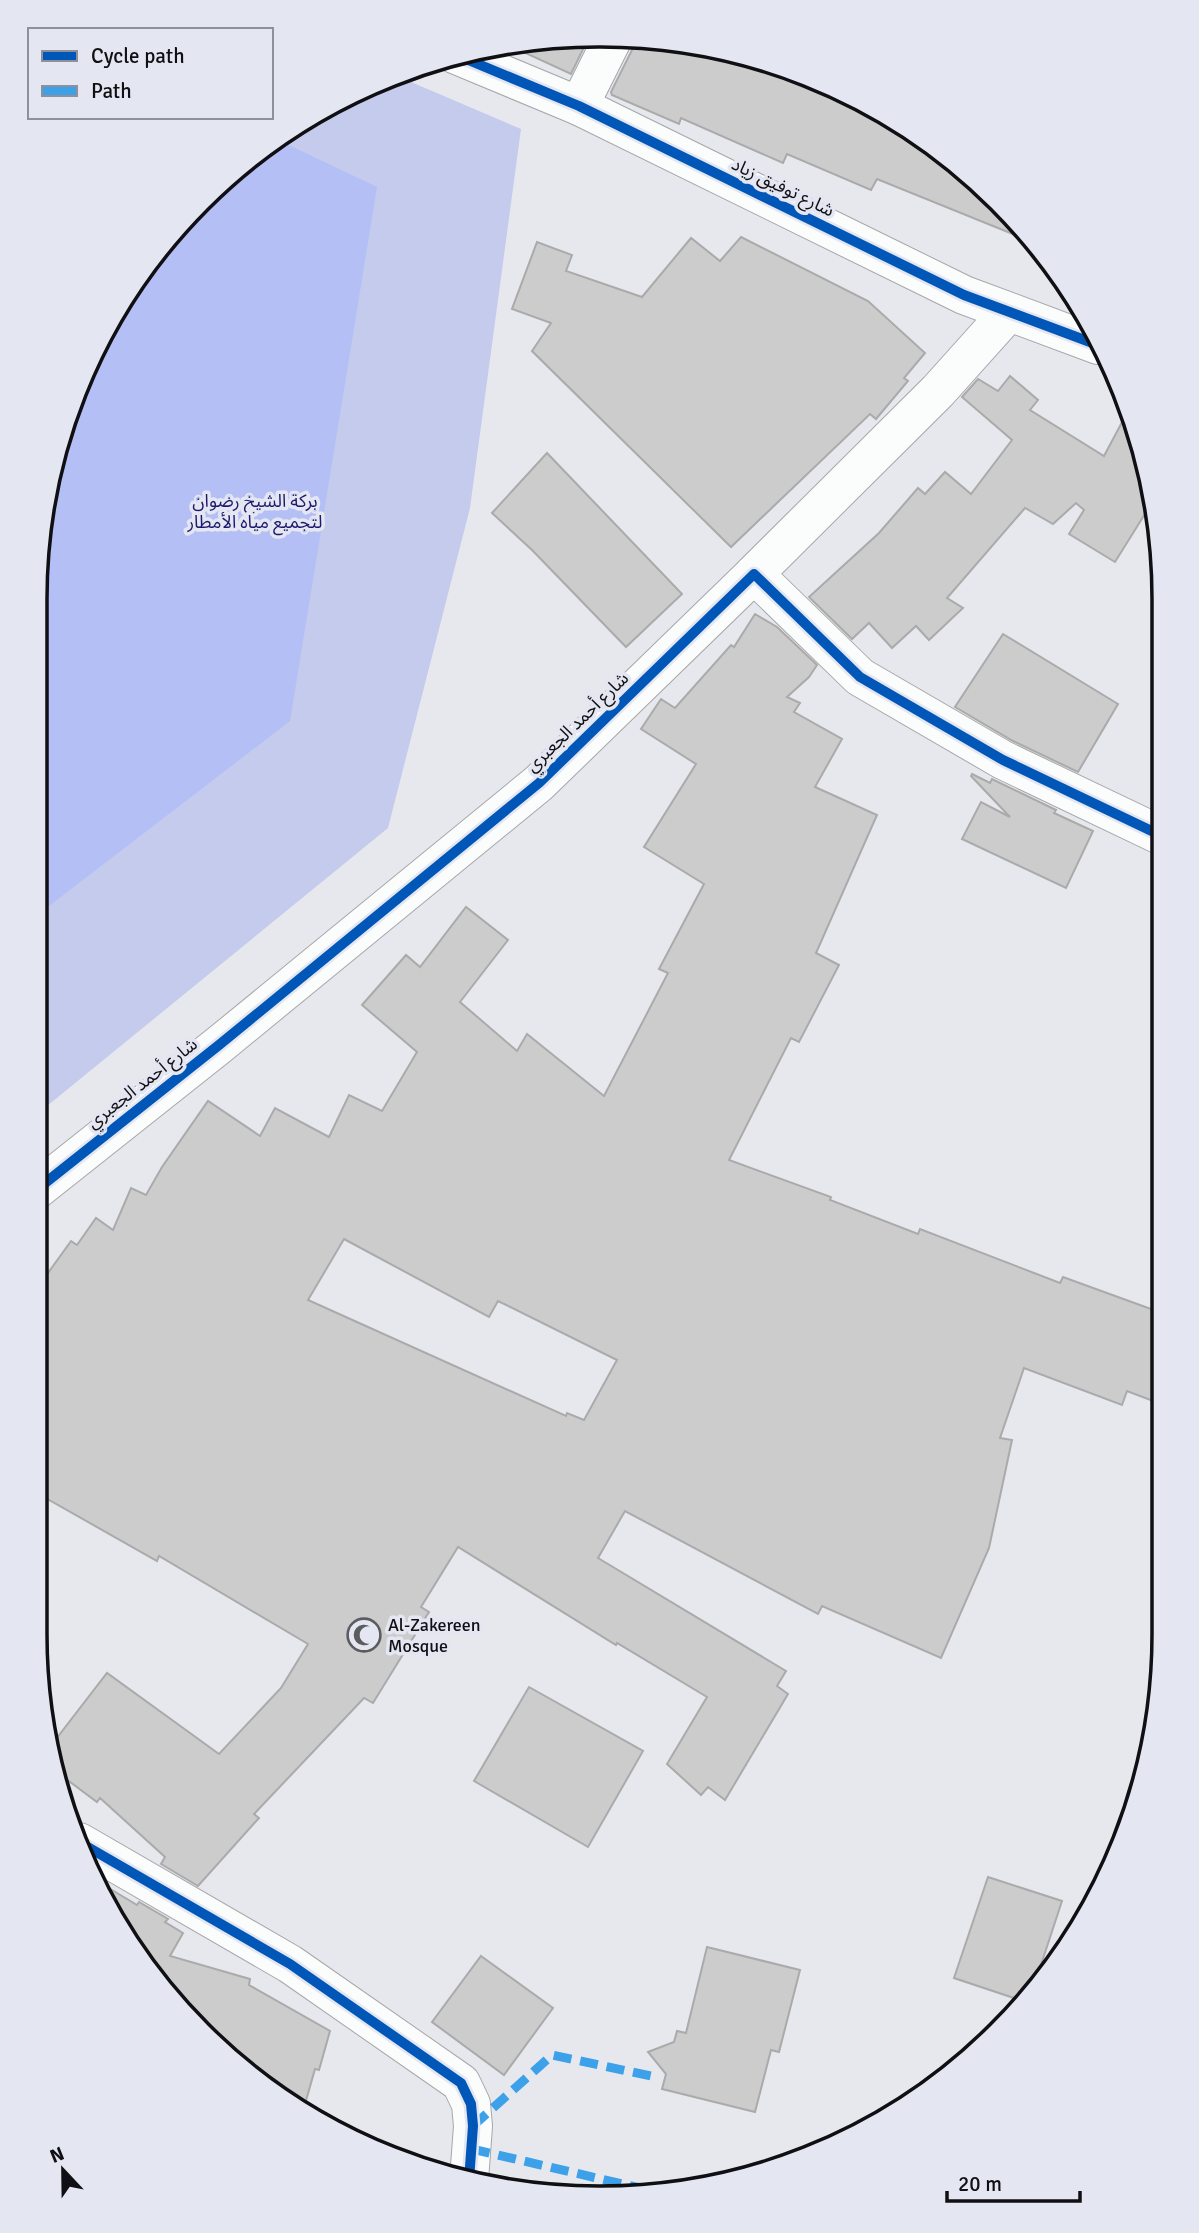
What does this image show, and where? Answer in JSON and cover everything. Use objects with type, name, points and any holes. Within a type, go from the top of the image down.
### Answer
[{"type":"street","points":[[579,106],[608,47]]},
{"type":"street","name":"شارع توفيق زياد","points":[[474,62],[579,106],[964,295],[1088,341]]},
{"type":"street","name":"شارع أحمد الجعبري","points":[[47,1182],[539,783],[938,391],[1008,313]]},
{"type":"street","points":[[754,574],[860,677],[1003,760],[1152,831]]},
{"type":"street","points":[[91,1849],[290,1964],[461,2083],[471,2104],[473,2126],[470,2170]]},
{"type":"green space","name":"بركة الشيخ رضوان لتجميع مياه الأمطار","points":[[410,81],[521,129],[470,508],[388,828],[47,1106],[48,563],[66,457],[89,388],[121,323],[161,263],[184,235],[235,184],[263,161],[323,121],[355,104]]},
{"type":"water","name":"بركة الشيخ رضوان لتجميع مياه الأمطار","points":[[287,144],[377,187],[290,721],[47,908],[48,563],[58,492],[77,422],[104,355],[121,323],[161,263],[184,235],[235,184]]},
{"type":"building","points":[[584,47],[571,74],[524,52]]},
{"type":"building","points":[[633,48],[672,52],[742,66],[811,89],[844,104],[876,121],[936,161],[964,184],[1015,235],[877,179],[871,190],[787,154],[783,163],[681,118],[679,124],[612,95],[611,92]]},
{"type":"building","points":[[741,237],[868,301],[925,353],[904,378],[908,381],[876,419],[870,414],[731,547],[532,351],[551,323],[512,309],[537,242],[572,255],[566,271],[642,297],[691,238],[720,261]]},
{"type":"building","points":[[1010,376],[1038,400],[1030,410],[1104,456],[1122,422],[1133,457],[1145,514],[1115,562],[1069,534],[1084,510],[1076,503],[1053,524],[1025,508],[947,598],[963,608],[929,640],[916,626],[892,648],[869,623],[852,639],[809,597],[879,533],[918,488],[925,494],[945,472],[971,494],[1012,440],[962,397],[978,379],[998,391]]},
{"type":"building","points":[[547,453],[682,594],[626,647],[532,550],[492,513]]},
{"type":"building","points":[[755,614],[777,627],[817,665],[809,677],[787,697],[800,703],[794,712],[842,739],[815,787],[877,815],[816,953],[839,965],[799,1042],[791,1038],[729,1160],[831,1197],[830,1200],[918,1234],[920,1229],[1060,1283],[1063,1277],[1152,1309],[1152,1401],[1127,1391],[1122,1405],[1024,1368],[1000,1438],[1012,1440],[989,1548],[941,1658],[822,1606],[818,1614],[625,1511],[598,1558],[786,1671],[777,1686],[788,1694],[725,1800],[708,1787],[701,1795],[667,1764],[707,1697],[617,1643],[616,1645],[458,1547],[421,1607],[429,1612],[373,1703],[364,1698],[254,1814],[259,1818],[198,1886],[161,1864],[165,1857],[100,1798],[97,1802],[67,1780],[57,1737],[107,1673],[219,1754],[281,1688],[308,1644],[159,1556],[157,1561],[47,1499],[47,1272],[71,1241],[77,1245],[96,1218],[113,1230],[131,1188],[146,1195],[208,1101],[260,1136],[275,1108],[329,1137],[349,1095],[382,1111],[417,1052],[362,1005],[406,955],[420,967],[466,907],[508,940],[460,1002],[517,1051],[527,1034],[604,1096],[668,973],[659,969],[704,884],[644,847],[696,764],[641,729],[661,699],[675,708],[731,645],[734,647]],"holes":[[[344,1239],[489,1317],[498,1301],[617,1360],[584,1420],[567,1413],[566,1416],[308,1300]]]},
{"type":"building","points":[[1003,634],[1118,704],[1078,772],[1013,741],[955,707]]},
{"type":"building","points":[[972,774],[990,783],[992,779],[1093,831],[1066,888],[962,839],[981,802],[1010,817]]},
{"type":"building","points":[[529,1687],[643,1751],[588,1847],[474,1781]]},
{"type":"building","points":[[988,1877],[1062,1901],[1040,1967],[1015,1998],[954,1978]]},
{"type":"building","points":[[110,1889],[168,1919],[165,1922],[183,1933],[170,1956],[250,1979],[249,1985],[330,2031],[319,2070],[315,2069],[306,2101],[235,2049],[184,1998],[161,1970]]},
{"type":"building","points":[[707,1947],[800,1970],[779,2052],[771,2050],[755,2112],[662,2089],[666,2074],[648,2052],[674,2042],[677,2031],[686,2033]]},
{"type":"building","points":[[481,1956],[553,2008],[504,2075],[432,2022]]},
{"type":"marked path","points":[[473,2126],[552,2055],[651,2076]]},
{"type":"marked path","points":[[472,2149],[628,2185]]},
{"type":"cycle path","points":[[474,62],[579,106],[964,295],[1088,341]]},
{"type":"cycle path","points":[[47,1181],[219,1045],[539,783],[754,574],[860,677],[1003,760],[1152,831]]},
{"type":"cycle path","points":[[91,1849],[290,1964],[461,2083],[471,2104],[473,2126],[470,2170]]},
{"type":"place","name":"Al-Zakereen Mosque","points":[[364,1635]]}]
